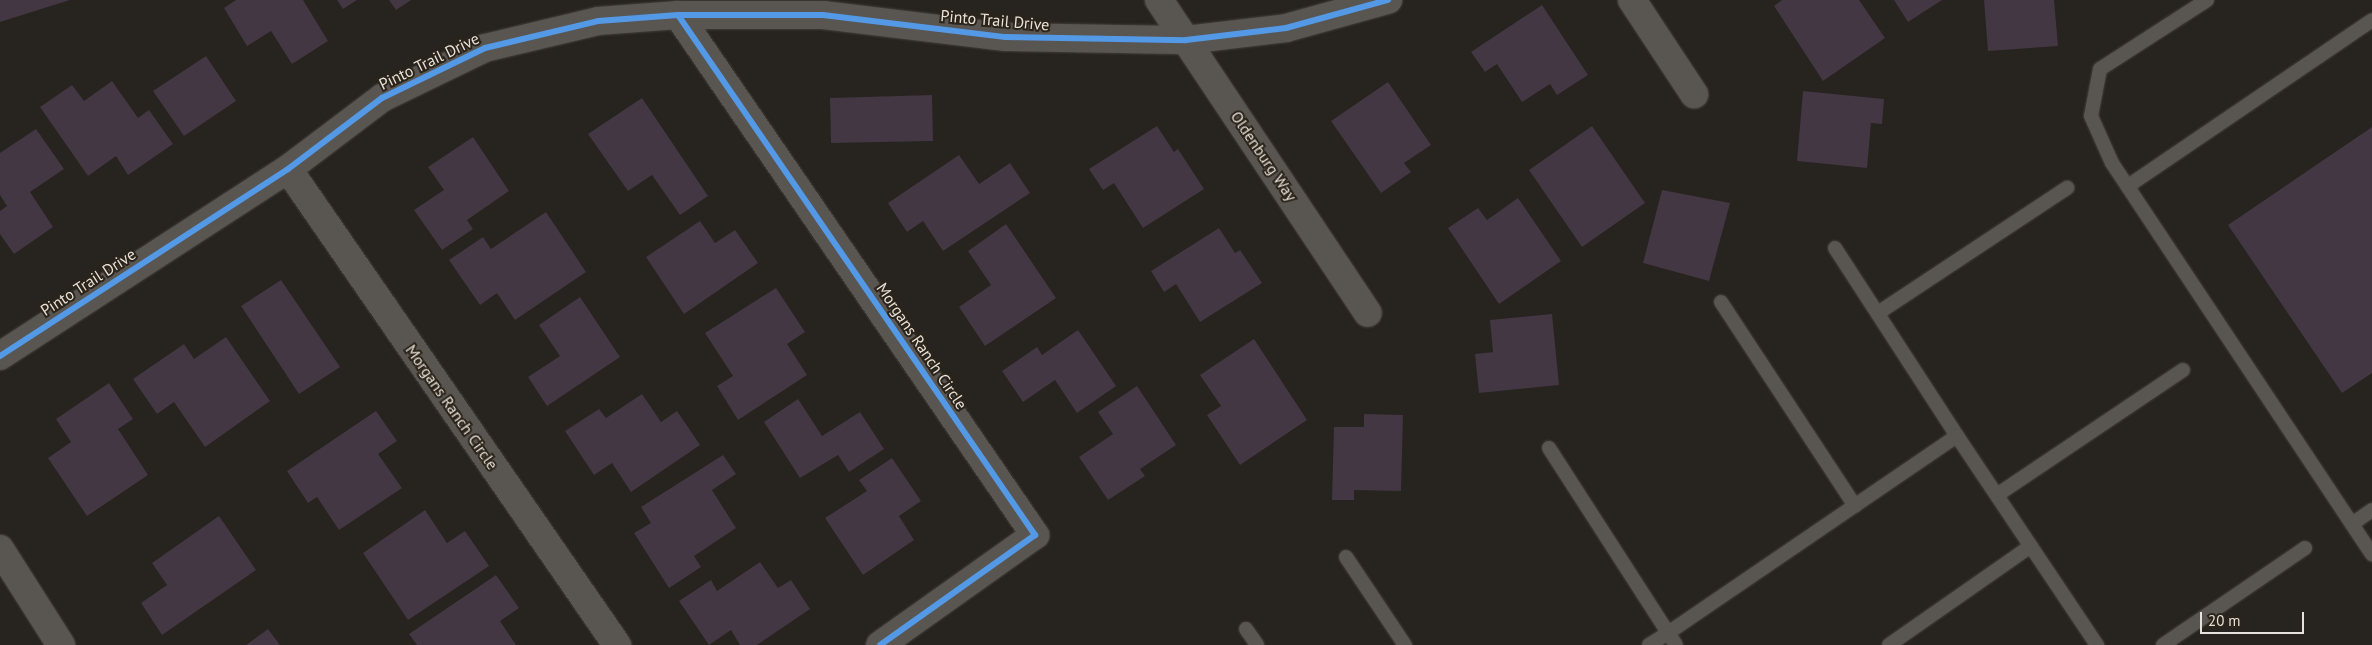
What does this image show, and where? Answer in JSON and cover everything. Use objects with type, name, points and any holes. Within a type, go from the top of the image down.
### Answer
[{"type":"street","name":"Oldenburg Way","points":[[1159,0],[1368,313]]},
{"type":"street","name":"Pinto Trail Drive","points":[[0,356],[288,168],[382,98],[485,48],[598,21],[678,15],[823,15],[1006,37],[1186,40],[1286,28],[1388,0]]},
{"type":"street","points":[[1632,0],[1694,94]]},
{"type":"street","name":"Morgans Ranch Circle","points":[[678,15],[1035,535],[880,645]]},
{"type":"street","name":"Morgans Ranch Circle","points":[[288,168],[617,645]]},
{"type":"street","points":[[0,549],[61,645]]},
{"type":"lane","points":[[2207,0],[2100,69],[2092,116],[2128,186],[2372,554]]},
{"type":"lane","points":[[2128,186],[2372,20]]},
{"type":"lane","points":[[1878,313],[2068,188]]},
{"type":"lane","points":[[1835,248],[2096,645]]},
{"type":"lane","points":[[1721,302],[1855,506]]},
{"type":"lane","points":[[1998,496],[2183,370]]},
{"type":"lane","points":[[1649,645],[1957,436]]},
{"type":"lane","points":[[1550,448],[1676,645]]},
{"type":"lane","points":[[2352,524],[2372,510]]},
{"type":"lane","points":[[1888,645],[2032,546]]},
{"type":"lane","points":[[2163,645],[2305,548]]},
{"type":"lane","points":[[1346,557],[1405,645]]},
{"type":"lane","points":[[1246,629],[1257,645]]},
{"type":"building","points":[[0,0],[70,0],[0,22]]},
{"type":"building","points":[[236,0],[303,0],[328,41],[292,64],[271,31],[247,46],[224,8]]},
{"type":"building","points":[[337,0],[357,0],[343,9]]},
{"type":"building","points":[[389,0],[411,0],[396,10]]},
{"type":"building","points":[[1782,0],[1859,0],[1885,38],[1823,81],[1774,6]]},
{"type":"building","points":[[1894,0],[1942,0],[1908,22]]},
{"type":"building","points":[[1984,0],[2054,0],[2058,46],[1988,51]]},
{"type":"building","points":[[1542,5],[1588,75],[1557,95],[1550,84],[1522,102],[1497,64],[1485,72],[1471,52]]},
{"type":"building","points":[[206,56],[236,101],[184,136],[153,91]]},
{"type":"building","points":[[112,81],[138,118],[149,110],[173,144],[128,175],[116,156],[88,176],[40,107],[72,85],[84,101]]},
{"type":"building","points":[[1388,82],[1431,145],[1404,163],[1411,172],[1381,193],[1331,121]]},
{"type":"building","points":[[1803,91],[1884,99],[1882,124],[1871,123],[1867,168],[1797,161]]},
{"type":"building","points":[[932,95],[933,141],[831,143],[830,98]]},
{"type":"building","points":[[642,98],[708,196],[680,215],[652,175],[628,191],[588,134]]},
{"type":"building","points":[[1157,126],[1174,152],[1178,149],[1204,189],[1143,228],[1114,183],[1103,190],[1089,169]]},
{"type":"building","points":[[1592,126],[1645,203],[1582,247],[1529,170]]},
{"type":"building","points":[[2372,127],[2372,373],[2342,393],[2228,225]]},
{"type":"building","points":[[36,129],[64,169],[30,192],[53,227],[14,254],[0,234],[0,211],[7,206],[0,195],[0,153]]},
{"type":"building","points":[[473,137],[509,191],[467,220],[473,229],[442,250],[414,210],[444,190],[428,167]]},
{"type":"building","points":[[959,155],[979,184],[1010,163],[1030,193],[943,251],[923,221],[907,232],[888,203]]},
{"type":"building","points":[[1662,190],[1730,203],[1709,281],[1643,263]]},
{"type":"building","points":[[1518,198],[1561,261],[1499,304],[1448,228],[1478,208],[1487,220]]},
{"type":"building","points":[[546,212],[586,272],[515,320],[497,293],[480,305],[449,260],[483,237],[491,249]]},
{"type":"building","points":[[700,221],[715,243],[735,230],[758,263],[684,314],[646,257]]},
{"type":"building","points":[[1006,224],[1056,298],[985,346],[959,307],[991,285],[968,251]]},
{"type":"building","points":[[1219,228],[1235,253],[1240,250],[1262,283],[1200,322],[1176,284],[1164,292],[1151,271]]},
{"type":"building","points":[[281,280],[340,367],[299,394],[241,306]]},
{"type":"building","points":[[776,288],[805,332],[787,344],[807,375],[738,420],[717,386],[733,376],[705,333]]},
{"type":"building","points":[[580,297],[620,357],[547,406],[528,377],[560,356],[539,325]]},
{"type":"building","points":[[1552,314],[1559,385],[1479,393],[1475,354],[1493,352],[1490,320]]},
{"type":"building","points":[[1078,330],[1116,386],[1077,413],[1055,380],[1023,402],[1002,371],[1037,347],[1042,355]]},
{"type":"building","points":[[226,337],[270,401],[205,447],[174,402],[157,414],[133,379],[184,344],[194,359]]},
{"type":"building","points":[[1254,339],[1307,420],[1240,465],[1207,415],[1221,406],[1200,375]]},
{"type":"building","points":[[109,383],[133,419],[118,429],[148,475],[87,516],[48,458],[71,442],[56,419]]},
{"type":"building","points":[[1137,386],[1176,445],[1140,469],[1145,476],[1108,500],[1079,457],[1113,434],[1098,412]]},
{"type":"building","points":[[642,394],[661,422],[677,411],[700,445],[631,492],[612,463],[594,475],[565,431],[599,409],[606,418]]},
{"type":"building","points":[[798,399],[822,436],[860,412],[884,449],[849,472],[838,455],[800,478],[764,422]]},
{"type":"building","points":[[376,411],[397,441],[378,454],[402,488],[339,530],[317,497],[308,503],[287,471]]},
{"type":"building","points":[[1364,414],[1403,415],[1401,491],[1354,490],[1354,500],[1332,500],[1334,427],[1364,427]]},
{"type":"building","points":[[723,455],[736,474],[712,490],[736,528],[694,556],[701,567],[669,588],[634,533],[651,523],[641,507]]},
{"type":"building","points":[[892,458],[921,501],[899,516],[914,540],[863,575],[825,518],[867,491],[859,480]]},
{"type":"building","points":[[425,510],[447,543],[465,531],[489,566],[408,620],[363,553]]},
{"type":"building","points":[[219,516],[256,570],[162,635],[141,603],[167,585],[152,563]]},
{"type":"building","points":[[760,562],[778,588],[791,580],[810,609],[757,645],[740,645],[731,630],[709,645],[679,601],[711,580],[717,591]]},
{"type":"building","points":[[496,575],[519,608],[500,621],[516,645],[417,645],[409,634]]},
{"type":"building","points":[[268,629],[280,645],[246,645]]},
{"type":"cycle path","points":[[0,356],[288,169],[382,98],[485,48],[598,21],[678,15],[823,15],[1006,37],[1186,40],[1286,28],[1388,0]]},
{"type":"cycle path","points":[[678,15],[1035,535],[880,645]]}]
